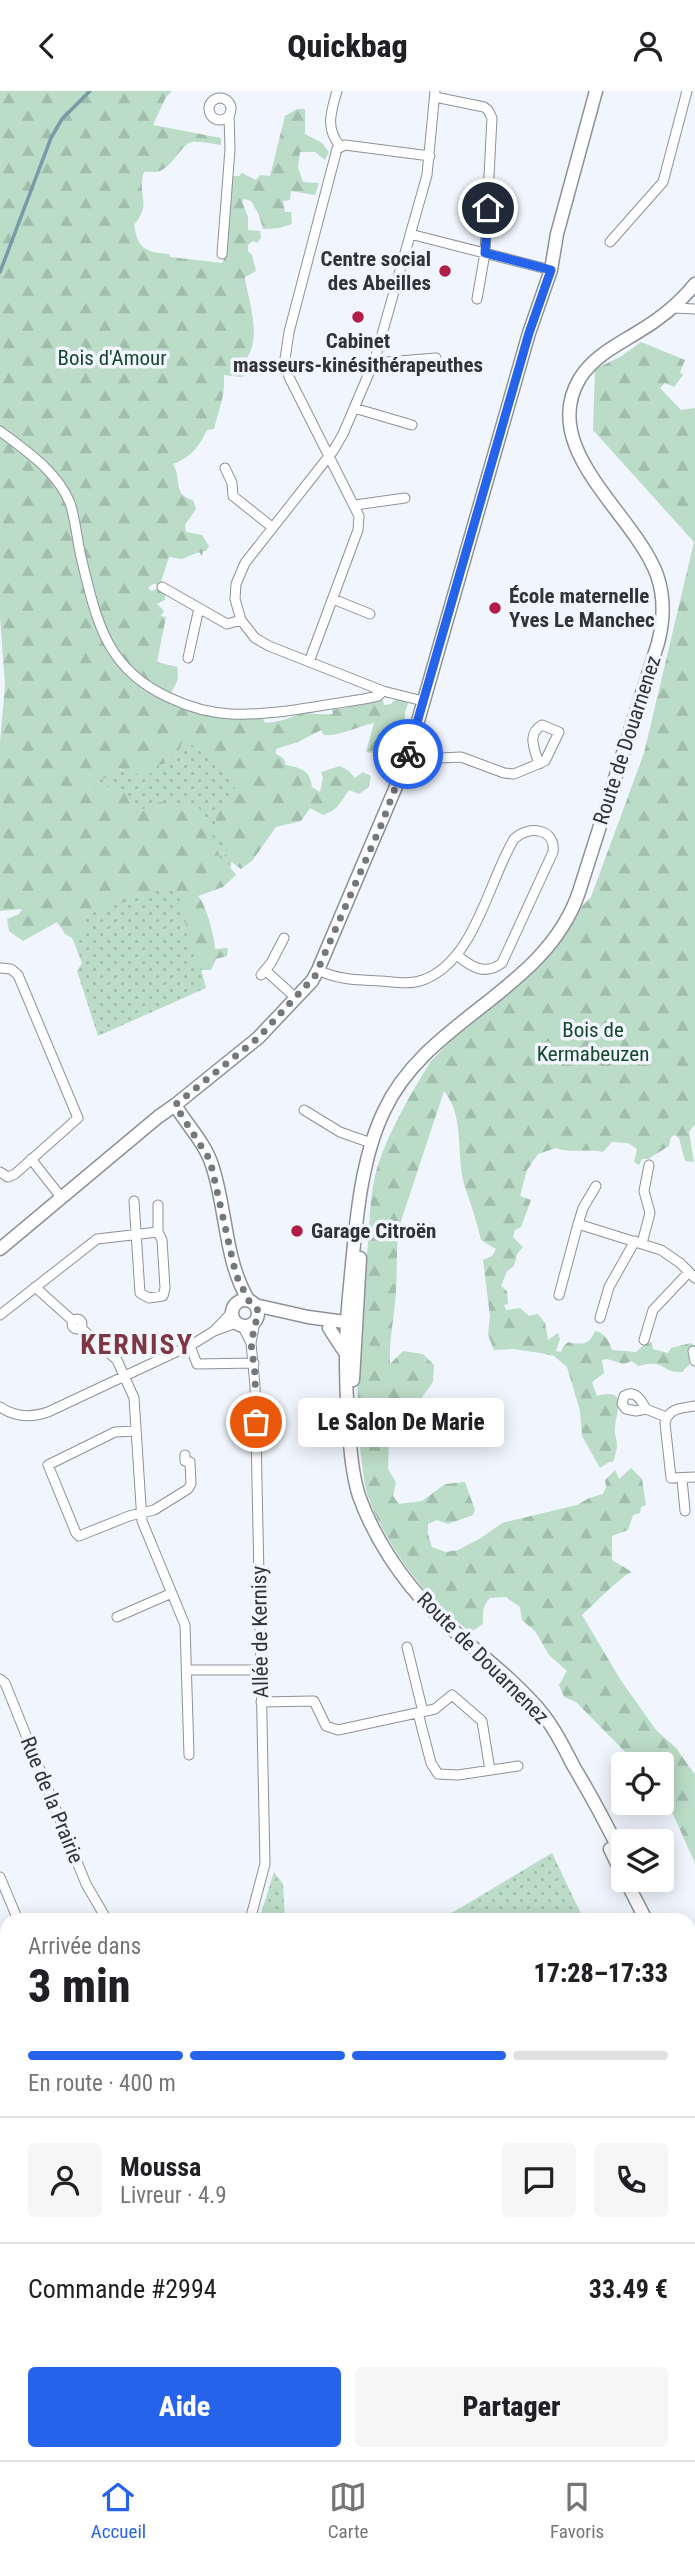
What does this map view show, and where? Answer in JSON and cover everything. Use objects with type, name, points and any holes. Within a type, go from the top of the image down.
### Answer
[{"type":"main road","points":[[0,1249],[158,1117],[258,1038],[312,981],[318,970],[408,756],[529,333],[551,270],[557,234],[596,91]]},
{"type":"main road","name":"Route de Douarnenez","points":[[611,1834],[557,1733],[534,1704],[433,1611],[397,1567],[376,1533],[359,1496],[353,1470],[344,1352],[351,1329],[348,1303],[371,1143],[395,1088],[411,1066],[437,1041],[491,1000],[538,959],[561,930],[577,899],[658,643],[663,615],[661,586],[653,566],[630,527],[590,473],[577,448],[571,429],[572,398],[580,378],[593,362],[674,308],[695,284]]},
{"type":"main road","name":"Allée de Kernisy","points":[[175,1105],[212,1164],[245,1314]]},
{"type":"main road","name":"Route de Douarnenez","points":[[349,1436],[351,1329],[362,1194]]},
{"type":"main road","points":[[326,1323],[348,1303]]},
{"type":"main road","points":[[245,1314],[276,1310],[351,1329]]},
{"type":"main road","points":[[326,1323],[344,1352]]},
{"type":"main road","name":"Route de Douarnenez","points":[[573,1766],[582,1793],[611,1852]]},
{"type":"main road","name":"Route de Douarnenez","points":[[631,1892],[642,1913]]},
{"type":"main road","points":[[640,1892],[650,1913]]},
{"type":"street","points":[[337,91],[329,126],[340,146]]},
{"type":"street","points":[[610,242],[663,182],[687,91]]},
{"type":"street","points":[[422,701],[383,691],[258,640],[241,620],[235,599],[238,578],[245,562],[343,434],[375,359],[427,175],[435,94],[477,105],[491,113],[485,253],[477,299]]},
{"type":"street","points":[[222,254],[230,149],[230,105],[222,95],[213,101],[210,113],[214,118],[221,120],[229,115]]},
{"type":"street","points":[[309,662],[358,530],[359,516],[293,388],[285,359],[296,304],[335,152],[340,146],[430,156]]},
{"type":"street","points":[[410,234],[551,270]]},
{"type":"street","points":[[674,308],[695,309]]},
{"type":"street","points":[[375,359],[387,362],[436,358]]},
{"type":"street","points":[[354,408],[412,425]]},
{"type":"street","points":[[0,431],[33,456],[54,477],[70,503],[86,578],[103,631],[123,666],[142,684],[197,708],[232,714],[364,699],[378,696],[383,691]]},
{"type":"street","points":[[225,468],[232,483],[233,496],[272,527]]},
{"type":"street","points":[[355,505],[405,498]]},
{"type":"street","points":[[162,587],[229,624],[241,620]]},
{"type":"street","points":[[333,599],[370,614]]},
{"type":"street","points":[[188,658],[199,608]]},
{"type":"street","points":[[408,756],[419,759],[461,757],[510,774],[523,772],[539,764]]},
{"type":"street","points":[[318,970],[340,978],[408,983],[436,974],[466,943],[514,839],[529,830],[548,835],[553,842],[553,852],[502,963],[494,968],[479,969],[457,955]]},
{"type":"street","points":[[284,938],[264,973],[296,998]]},
{"type":"street","points":[[0,968],[11,969],[18,975],[78,1118],[10,1176],[0,1172]]},
{"type":"street","points":[[304,1110],[340,1132],[371,1143]]},
{"type":"street","points":[[31,1159],[61,1197]]},
{"type":"street","points":[[600,1318],[609,1287],[638,1242],[650,1213],[644,1191],[649,1165]]},
{"type":"street","points":[[559,1295],[583,1209],[596,1186]]},
{"type":"street","points":[[134,1201],[140,1293],[149,1299],[163,1296],[165,1288],[158,1205]]},
{"type":"street","points":[[578,1224],[666,1253],[692,1275],[653,1310],[644,1340]]},
{"type":"street","points":[[0,1315],[97,1239],[159,1232]]},
{"type":"street","points":[[35,1287],[113,1356],[125,1376],[135,1402],[140,1513],[185,1625],[189,1755]]},
{"type":"street","points":[[0,1407],[14,1414],[40,1415],[125,1376],[245,1314]]},
{"type":"street","name":"Allée de Kernisy","points":[[245,1314],[254,1363],[265,1871],[252,1913]]},
{"type":"street","points":[[192,1351],[197,1364],[254,1363]]},
{"type":"street","points":[[695,1406],[673,1411],[666,1417],[665,1427],[670,1476],[673,1479],[695,1477]]},
{"type":"street","points":[[646,1409],[666,1417]]},
{"type":"street","points":[[136,1431],[115,1432],[52,1461],[48,1467],[79,1536],[162,1506],[190,1486],[190,1462],[185,1461],[185,1455]]},
{"type":"street","points":[[682,1479],[685,1511]]},
{"type":"street","points":[[117,1617],[172,1593]]},
{"type":"street","points":[[407,1647],[435,1771],[445,1776],[518,1766]]},
{"type":"street","points":[[187,1670],[261,1670]]},
{"type":"street","name":"Rue de la Prairie","points":[[0,1679],[5,1683],[83,1876],[103,1913]]},
{"type":"street","points":[[261,1702],[314,1701],[326,1726],[333,1730],[439,1707],[452,1695],[482,1721],[490,1770]]},
{"type":"street","points":[[0,1877],[15,1913]]},
{"type":"green space","name":"Bois d'Amour","points":[[0,91],[172,91],[166,97],[153,125],[221,138],[221,145],[192,142],[165,168],[158,172],[144,172],[143,204],[140,217],[134,225],[136,233],[144,248],[169,254],[170,257],[222,263],[231,176],[239,176],[242,173],[256,180],[260,175],[270,176],[285,116],[297,109],[305,109],[305,134],[322,143],[329,152],[325,160],[315,152],[300,152],[298,167],[303,182],[319,183],[315,195],[291,191],[290,200],[283,201],[285,212],[291,212],[292,224],[263,229],[251,201],[244,199],[242,202],[248,217],[248,230],[260,231],[261,238],[257,243],[253,241],[248,245],[256,271],[245,277],[254,329],[247,358],[239,357],[239,361],[256,361],[256,369],[245,376],[224,375],[223,397],[214,429],[207,430],[193,451],[173,464],[182,494],[193,500],[196,509],[185,525],[186,532],[202,535],[209,546],[202,556],[199,552],[182,559],[169,557],[160,585],[153,584],[148,588],[151,591],[157,589],[165,595],[165,600],[157,604],[164,611],[161,616],[166,617],[157,662],[177,667],[177,681],[165,701],[188,711],[224,717],[262,716],[265,723],[301,714],[333,714],[332,710],[383,700],[384,705],[391,704],[401,699],[408,703],[405,728],[381,733],[373,753],[366,752],[374,723],[335,734],[324,735],[321,730],[298,742],[276,749],[276,754],[283,758],[286,765],[304,771],[312,787],[320,792],[323,778],[321,772],[340,766],[355,778],[363,772],[371,776],[369,787],[359,794],[349,790],[328,813],[323,815],[310,808],[301,821],[276,827],[252,861],[241,869],[224,856],[230,844],[223,843],[216,829],[220,807],[235,789],[224,768],[213,764],[199,748],[183,741],[179,750],[172,753],[172,762],[158,765],[153,773],[132,774],[120,769],[109,777],[93,782],[92,786],[102,788],[115,786],[129,796],[128,801],[133,810],[148,808],[151,803],[195,803],[205,816],[223,865],[226,862],[236,875],[223,887],[198,896],[210,921],[215,949],[228,948],[227,956],[216,959],[211,970],[198,970],[178,894],[168,887],[78,918],[85,931],[82,939],[77,941],[65,934],[57,922],[23,941],[9,931],[7,919],[19,914],[22,909],[0,911],[0,742],[5,685],[0,617]]},
{"type":"green space","name":"Bois de Kermabeuzen","points":[[641,342],[685,360],[680,372],[683,375],[674,387],[665,383],[660,388],[681,410],[695,408],[695,1124],[689,1132],[694,1162],[685,1161],[679,1138],[675,1135],[671,1137],[669,1146],[648,1159],[642,1159],[639,1165],[634,1162],[637,1149],[628,1143],[612,1142],[603,1152],[556,1148],[538,1154],[527,1170],[520,1196],[531,1200],[521,1227],[515,1230],[513,1237],[523,1247],[517,1254],[514,1266],[507,1271],[501,1286],[507,1291],[508,1304],[504,1305],[506,1310],[520,1308],[529,1316],[538,1314],[545,1323],[548,1340],[558,1333],[560,1339],[556,1351],[561,1352],[568,1342],[581,1344],[588,1341],[595,1331],[606,1338],[612,1350],[636,1352],[652,1342],[653,1349],[668,1353],[671,1348],[691,1343],[695,1346],[691,1363],[682,1372],[654,1364],[638,1366],[632,1361],[624,1364],[602,1360],[604,1373],[592,1382],[597,1396],[613,1395],[618,1402],[615,1456],[613,1462],[600,1468],[582,1436],[580,1411],[567,1367],[554,1356],[514,1349],[494,1350],[488,1335],[490,1316],[483,1260],[492,1256],[496,1249],[481,1240],[462,1175],[458,1125],[451,1102],[444,1091],[400,1224],[390,1348],[390,1364],[403,1351],[423,1354],[434,1365],[433,1382],[409,1415],[413,1434],[391,1437],[389,1440],[388,1469],[396,1482],[393,1496],[399,1504],[422,1501],[445,1484],[465,1482],[475,1510],[473,1515],[448,1524],[437,1520],[428,1524],[432,1547],[446,1552],[458,1550],[502,1523],[577,1505],[603,1494],[605,1480],[615,1470],[619,1479],[631,1468],[642,1479],[646,1505],[641,1507],[640,1513],[633,1515],[628,1530],[612,1536],[612,1560],[632,1572],[582,1615],[620,1679],[656,1730],[676,1748],[695,1775],[695,1863],[673,1815],[674,1752],[625,1752],[576,1702],[564,1697],[559,1685],[567,1671],[549,1655],[535,1631],[522,1620],[520,1607],[506,1597],[490,1598],[487,1601],[483,1624],[471,1632],[439,1606],[398,1555],[377,1517],[367,1494],[359,1432],[360,1330],[371,1198],[378,1165],[389,1138],[431,1061],[591,897],[644,753],[694,542],[593,430],[595,369],[620,357]]},
{"type":"green space","points":[[179,739],[240,761],[231,867],[178,882],[206,988],[98,1036],[77,971],[82,963],[66,922],[85,783],[115,770],[152,771],[157,757],[168,761]]},
{"type":"green space","points":[[552,1853],[581,1913],[452,1913]]},
{"type":"green space","points":[[274,1872],[283,1884],[285,1913],[261,1913]]},
{"type":"waterway","points":[[0,272],[51,138],[62,119],[90,91]]},
{"type":"way so far","points":[[256,1422],[251,1343],[257,1308],[249,1301],[236,1275],[214,1168],[175,1105],[258,1038],[315,976],[396,790],[408,754]]},
{"type":"place","name":"Centre social des Abeilles","points":[[445,271]]},
{"type":"place","name":"Cabinet masseurs-kinésithérapeuthes","points":[[358,317]]},
{"type":"place","name":"École maternelle Yves Le Manchec","points":[[495,608]]},
{"type":"place","name":"Garage Citroën","points":[[297,1231]]},
{"type":"place","name":"Le Salon De Marie","points":[[256,1422]]},
{"type":"district","name":"KERNISY","points":[[137,1344]]},
{"type":"route","points":[[408,754],[529,333],[551,270],[485,253],[488,208]]}]
